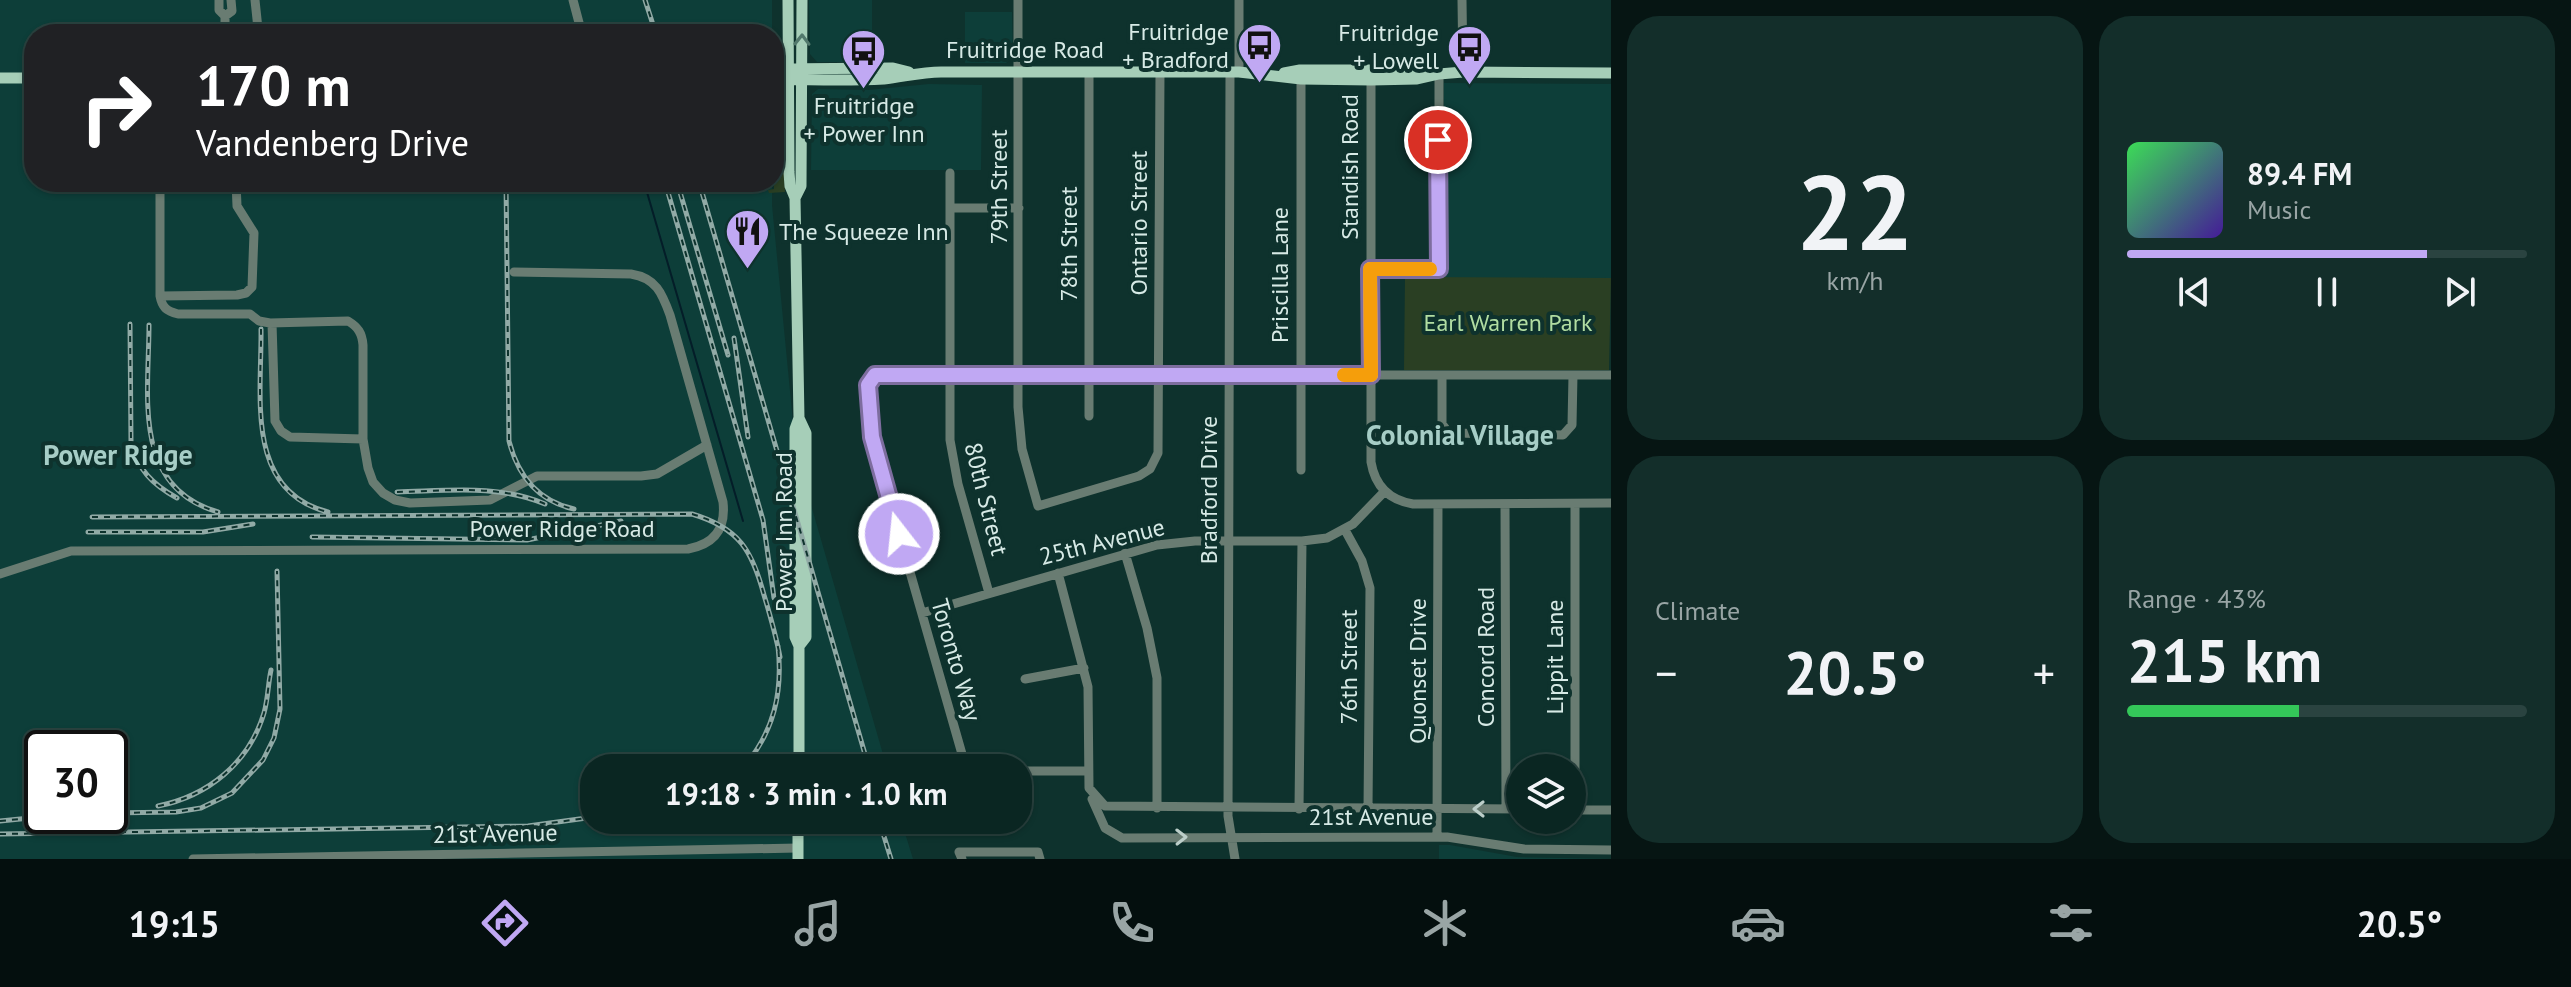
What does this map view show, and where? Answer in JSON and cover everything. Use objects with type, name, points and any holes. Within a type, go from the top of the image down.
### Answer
[{"type":"main road","name":"Power Inn Road","points":[[788,0],[789,172],[795,198],[799,418],[795,429],[795,637],[799,646],[799,754]]},
{"type":"main road","name":"Power Inn Road","points":[[795,198],[801,186],[802,0]]},
{"type":"main road","name":"Fruitridge Road","points":[[784,73],[801,75],[893,68],[914,73],[1235,72],[1301,79],[1371,80],[1417,79],[1463,72],[1611,73]]},
{"type":"main road","name":"Fruitridge Road","points":[[1280,75],[1300,70],[1421,70],[1439,74]]},
{"type":"main road","name":"Fruitridge Road","points":[[784,75],[788,74]]},
{"type":"main road","points":[[0,78],[24,78]]},
{"type":"street","points":[[219,0],[225,24]]},
{"type":"street","points":[[227,24],[232,11],[231,0]]},
{"type":"street","points":[[255,0],[257,24]]},
{"type":"street","points":[[573,0],[579,24]]},
{"type":"street","name":"79th Street","points":[[1018,0],[1018,374]]},
{"type":"street","name":"Bradford Drive","points":[[1235,859],[1229,808],[1229,541],[1235,72],[1239,0]]},
{"type":"street","points":[[1462,0],[1463,72]]},
{"type":"street","name":"78th Street","points":[[1089,72],[1089,416]]},
{"type":"street","name":"Ontario Street","points":[[1018,374],[1022,449],[1038,506],[1139,476],[1150,469],[1159,448],[1160,72]]},
{"type":"street","points":[[1370,269],[1439,269],[1439,74]]},
{"type":"street","name":"Priscilla Lane","points":[[1301,79],[1301,470]]},
{"type":"street","name":"Standish Road","points":[[1371,80],[1371,462],[1376,479],[1385,491]]},
{"type":"street","name":"80th Street","points":[[950,173],[949,424],[953,462],[989,593]]},
{"type":"street","points":[[160,192],[160,296],[168,312],[250,314],[259,321],[272,323],[348,321],[357,326],[363,345],[363,439],[368,468],[373,482],[395,500],[410,503],[490,500],[537,476],[657,474],[707,445]]},
{"type":"street","points":[[160,296],[237,295],[246,293],[252,287],[254,233],[237,206],[236,192]]},
{"type":"street","points":[[950,208],[1019,208]]},
{"type":"street","name":"Power Ridge Road","points":[[0,574],[71,551],[688,549],[713,539],[721,529],[724,516],[670,315],[663,294],[655,283],[644,276],[631,274],[514,272]]},
{"type":"street","points":[[272,323],[275,421],[281,431],[290,437],[363,439]]},
{"type":"street","name":"Toronto Way","points":[[949,374],[880,374],[871,377],[868,385],[872,437],[962,754]]},
{"type":"street","points":[[949,374],[1611,375]]},
{"type":"street","points":[[1442,375],[1442,424],[1449,433],[1563,435],[1572,425],[1573,375]]},
{"type":"street","points":[[1385,491],[1403,502],[1438,504],[1611,503]]},
{"type":"street","name":"25th Avenue","points":[[922,613],[1125,553],[1176,543],[1327,538],[1345,530],[1385,491]]},
{"type":"street","name":"Quonset Drive","points":[[1437,837],[1438,504]]},
{"type":"street","name":"Concord Road","points":[[1505,504],[1506,809]]},
{"type":"street","name":"Lippit Lane","points":[[1573,754],[1575,505]]},
{"type":"street","name":"76th Street","points":[[1345,530],[1362,561],[1370,588],[1368,809]]},
{"type":"street","points":[[1299,809],[1302,541]]},
{"type":"street","points":[[1125,553],[1147,628],[1157,678],[1157,808]]},
{"type":"street","points":[[1058,573],[1084,668],[1089,701],[1089,788],[1105,828],[1110,833]]},
{"type":"street","points":[[1025,679],[1084,668]]},
{"type":"street","points":[[1032,771],[1088,771]]},
{"type":"street","name":"21st Avenue","points":[[1089,788],[1105,806],[1130,808],[1506,809]]},
{"type":"street","points":[[1110,833],[1111,817],[1130,808]]},
{"type":"street","points":[[1586,810],[1611,810]]},
{"type":"street","name":"21st Avenue","points":[[1110,833],[1130,838],[1437,837],[1524,849],[1611,850]]},
{"type":"street","points":[[962,859],[959,852],[1039,855]]},
{"type":"street","name":"21st Avenue","points":[[193,859],[798,854]]},
{"type":"shaded area","points":[[0,0],[772,0],[772,24],[24,24],[24,192],[772,192],[796,453],[883,754],[580,754],[580,834],[905,834],[913,859],[0,859]]},
{"type":"shaded area","points":[[809,0],[872,0],[872,62],[817,62],[810,54]]},
{"type":"shaded area","points":[[965,12],[1012,12],[1013,57],[1006,63],[965,63]]},
{"type":"shaded area","points":[[1444,83],[1611,84],[1611,278],[1444,278]]},
{"type":"shaded area","points":[[929,84],[982,85],[981,170],[811,170],[812,94],[818,89],[868,90]]},
{"type":"shaded area","points":[[1439,845],[1517,857],[1611,859],[1439,859]]},
{"type":"green space","name":"Earl Warren Park","points":[[1405,277],[1611,278],[1609,370],[1404,370]]},
{"type":"waterway","points":[[647,192],[743,521]]},
{"type":"railway","points":[[645,0],[653,24]]},
{"type":"railway","points":[[506,192],[509,441],[518,465],[531,485],[550,500],[574,509]]},
{"type":"railway","points":[[668,192],[763,520],[774,598]]},
{"type":"railway","points":[[680,192],[728,355]]},
{"type":"railway","points":[[702,192],[865,754]]},
{"type":"railway","points":[[130,324],[131,442],[147,475],[177,498]]},
{"type":"railway","points":[[149,325],[148,408],[158,460],[171,482],[190,500],[218,512]]},
{"type":"railway","points":[[261,329],[260,410],[270,462],[282,484],[301,501],[328,512]]},
{"type":"railway","points":[[734,338],[748,437]]},
{"type":"railway","points":[[397,492],[491,491],[545,504]]},
{"type":"railway","points":[[92,517],[692,514],[721,526],[748,553],[759,579],[780,657]]},
{"type":"railway","points":[[312,537],[527,540],[621,521]]},
{"type":"railway","points":[[88,532],[203,532],[253,524]]},
{"type":"railway","points":[[128,813],[201,808],[232,793],[263,760],[274,738],[280,709],[277,571]]},
{"type":"railway","points":[[754,754],[774,711],[779,680],[778,646]]},
{"type":"railway","points":[[158,806],[194,794],[237,762],[257,731],[264,713],[271,670]]},
{"type":"railway","points":[[0,821],[24,819]]},
{"type":"railway","points":[[0,834],[528,826],[580,819]]},
{"type":"railway","points":[[883,834],[891,859]]},
{"type":"slow traffic","points":[[1344,375],[1371,375],[1370,269],[1430,269]]},
{"type":"place","name":"Fruitridge + Bradford","points":[[1260,85]]},
{"type":"place","name":"Fruitridge + Lowell","points":[[1470,86]]},
{"type":"place","name":"Fruitridge + Power Inn","points":[[864,91]]},
{"type":"place","name":"The Squeeze Inn","points":[[748,271]]},
{"type":"district","name":"Colonial Village","points":[[1460,435]]},
{"type":"district","name":"Power Ridge","points":[[118,455]]},
{"type":"route","points":[[899,534],[872,437],[868,385],[875,375],[1371,375],[1370,269],[1439,269],[1438,140]]}]
